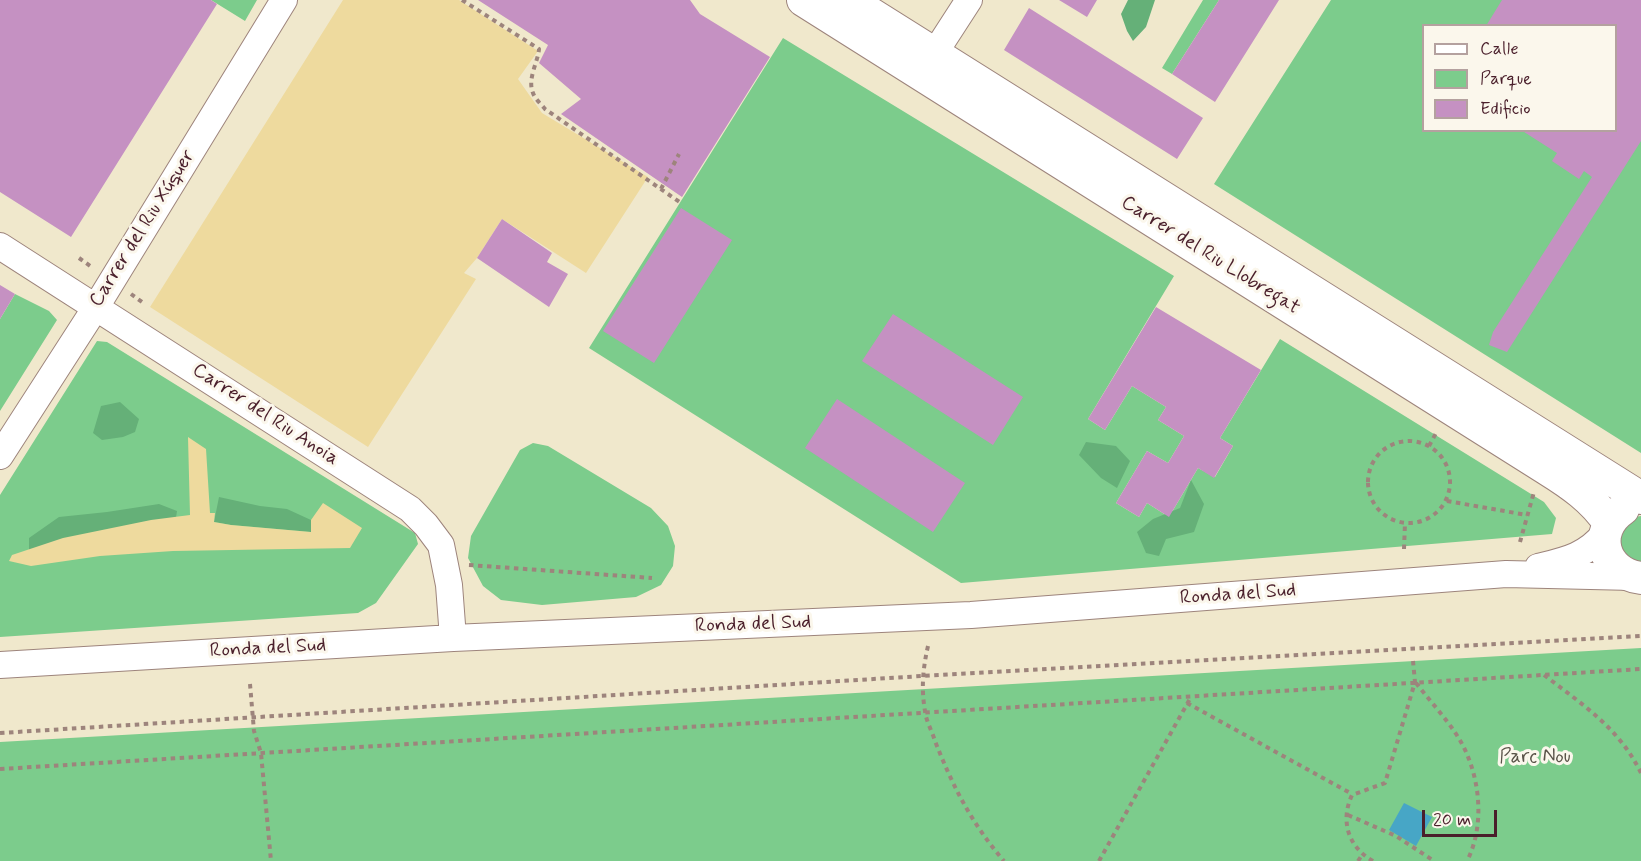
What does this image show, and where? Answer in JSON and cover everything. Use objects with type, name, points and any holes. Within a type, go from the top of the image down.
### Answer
[{"type":"street","name":"Carrer del Riu Xúquer","points":[[0,456],[96,307],[284,0]]},
{"type":"street","name":"Carrer del Riu Llobregat","points":[[802,0],[928,64],[1641,498]]},
{"type":"street","name":"Carrer del Riu Llobregat","points":[[849,0],[928,64],[1578,489],[1600,509],[1607,527]]},
{"type":"street","points":[[928,64],[969,0]]},
{"type":"street","name":"Carrer del Riu Anoia","points":[[0,246],[410,509],[441,545],[449,585],[453,638]]},
{"type":"street","points":[[1637,577],[1622,572],[1613,564],[1607,554],[1605,543],[1607,527],[1616,514],[1624,508],[1641,504]]},
{"type":"street","name":"Ronda del Sud","points":[[1506,574],[1561,562],[1580,555],[1597,543],[1607,527]]},
{"type":"street","name":"Ronda del Sud","points":[[0,665],[453,638],[971,615],[1506,574],[1637,577]]},
{"type":"path","points":[[462,0],[539,49],[539,57],[532,73],[532,92],[545,109],[681,203]]},
{"type":"path","points":[[661,189],[679,154]]},
{"type":"path","points":[[1429,446],[1440,427]]},
{"type":"path","points":[[1409,441],[1429,446],[1444,460],[1450,473],[1447,501],[1438,512],[1426,520],[1412,524],[1385,516],[1376,506],[1370,494],[1368,482],[1370,469],[1381,453],[1396,443],[1409,441]]},
{"type":"path","points":[[1520,542],[1534,488]]},
{"type":"path","points":[[1447,501],[1527,515]]},
{"type":"path","points":[[1404,549],[1405,523]]},
{"type":"path","points":[[445,563],[652,578]]},
{"type":"path","points":[[0,733],[922,676],[1641,636]]},
{"type":"path","points":[[928,646],[922,676],[925,713],[961,802],[1004,861]]},
{"type":"path","points":[[1373,861],[1362,855],[1352,843],[1346,827],[1348,804],[1352,795],[1385,783],[1415,682],[1413,661]]},
{"type":"path","points":[[0,769],[1641,669]]},
{"type":"path","points":[[1543,675],[1603,720],[1633,756],[1641,773]]},
{"type":"path","points":[[1415,682],[1458,738],[1470,762],[1477,794],[1479,821],[1468,861]]},
{"type":"path","points":[[250,684],[254,731],[261,753],[271,861]]},
{"type":"path","points":[[1099,861],[1191,696]]},
{"type":"path","points":[[1187,704],[1352,795]]},
{"type":"path","points":[[1347,815],[1406,841],[1434,861]]},
{"type":"path","points":[[1358,861],[1362,855]]},
{"type":"green space","points":[[211,0],[257,0],[245,21]]},
{"type":"green space","points":[[1128,0],[1155,0],[1146,27],[1133,41],[1121,14]]},
{"type":"green space","points":[[1203,0],[1219,0],[1172,74],[1162,68]]},
{"type":"green space","points":[[1331,0],[1641,0],[1641,453],[1214,184]]},
{"type":"green space","points":[[783,38],[1174,276],[1088,419],[1105,430],[1132,386],[1166,407],[1158,420],[1184,436],[1168,463],[1147,451],[1116,503],[1139,517],[1147,503],[1169,517],[1198,468],[1215,477],[1233,446],[1220,438],[1280,339],[1544,502],[1556,518],[1552,534],[961,583],[589,348]]},
{"type":"green space","points":[[15,294],[49,311],[57,320],[0,411],[0,319]]},
{"type":"green space","points":[[97,341],[107,342],[415,533],[418,544],[376,603],[358,613],[0,637],[0,495]]},
{"type":"green space","points":[[120,402],[139,419],[135,432],[123,437],[102,440],[93,433],[101,406]]},
{"type":"green space","points":[[1086,442],[1116,446],[1130,461],[1117,488],[1101,478],[1079,455]]},
{"type":"green space","points":[[533,443],[548,446],[651,508],[668,526],[675,546],[673,566],[661,585],[636,597],[542,605],[501,600],[483,586],[468,558],[471,536],[520,450]]},
{"type":"green space","points":[[1191,480],[1204,504],[1194,532],[1166,539],[1159,556],[1146,553],[1137,532],[1153,519],[1180,508]]},
{"type":"green space","points":[[219,497],[287,509],[311,520],[311,532],[214,522]]},
{"type":"green space","points":[[159,504],[177,511],[175,524],[29,554],[29,538],[59,517]]},
{"type":"green space","points":[[1641,516],[1641,562],[1635,562],[1622,554],[1618,532],[1634,517]]},
{"type":"green space","name":"Parc Nou","points":[[1641,648],[1641,861],[0,861],[0,742]]},
{"type":"sand","points":[[343,0],[459,0],[538,51],[518,79],[542,113],[648,177],[586,273],[502,219],[477,258],[464,273],[476,279],[368,447],[150,307]]},
{"type":"sand","points":[[188,437],[206,449],[210,513],[215,513],[214,522],[311,532],[311,520],[323,503],[362,528],[350,548],[173,551],[100,556],[31,566],[9,561],[12,555],[63,538],[151,520],[190,515]]},
{"type":"water","points":[[1404,803],[1432,817],[1416,846],[1389,830]]},
{"type":"building","points":[[0,0],[211,0],[217,4],[71,237],[0,192]]},
{"type":"building","points":[[478,0],[690,0],[700,14],[770,57],[682,197],[561,114],[581,99],[539,63],[548,45]]},
{"type":"building","points":[[1059,0],[1097,0],[1087,17]]},
{"type":"building","points":[[1219,0],[1279,0],[1215,102],[1172,74]]},
{"type":"building","points":[[1502,0],[1641,0],[1641,141],[1507,352],[1489,345],[1493,332],[1592,177],[1584,171],[1579,179],[1552,161],[1557,153],[1524,132],[1617,132],[1617,24],[1487,24]]},
{"type":"building","points":[[1029,8],[1203,118],[1177,159],[1004,50]]},
{"type":"building","points":[[681,208],[732,240],[654,363],[603,331]]},
{"type":"building","points":[[502,219],[552,253],[547,262],[568,274],[549,307],[477,258]]},
{"type":"building","points":[[0,285],[15,294],[0,319]]},
{"type":"building","points":[[1156,307],[1261,370],[1220,438],[1233,446],[1214,478],[1198,468],[1169,517],[1147,503],[1139,517],[1116,503],[1147,451],[1168,463],[1184,436],[1158,420],[1166,407],[1132,386],[1105,430],[1088,419]]},
{"type":"building","points":[[893,314],[1023,397],[993,445],[862,361]]},
{"type":"building","points":[[837,399],[965,483],[933,532],[805,448]]}]
